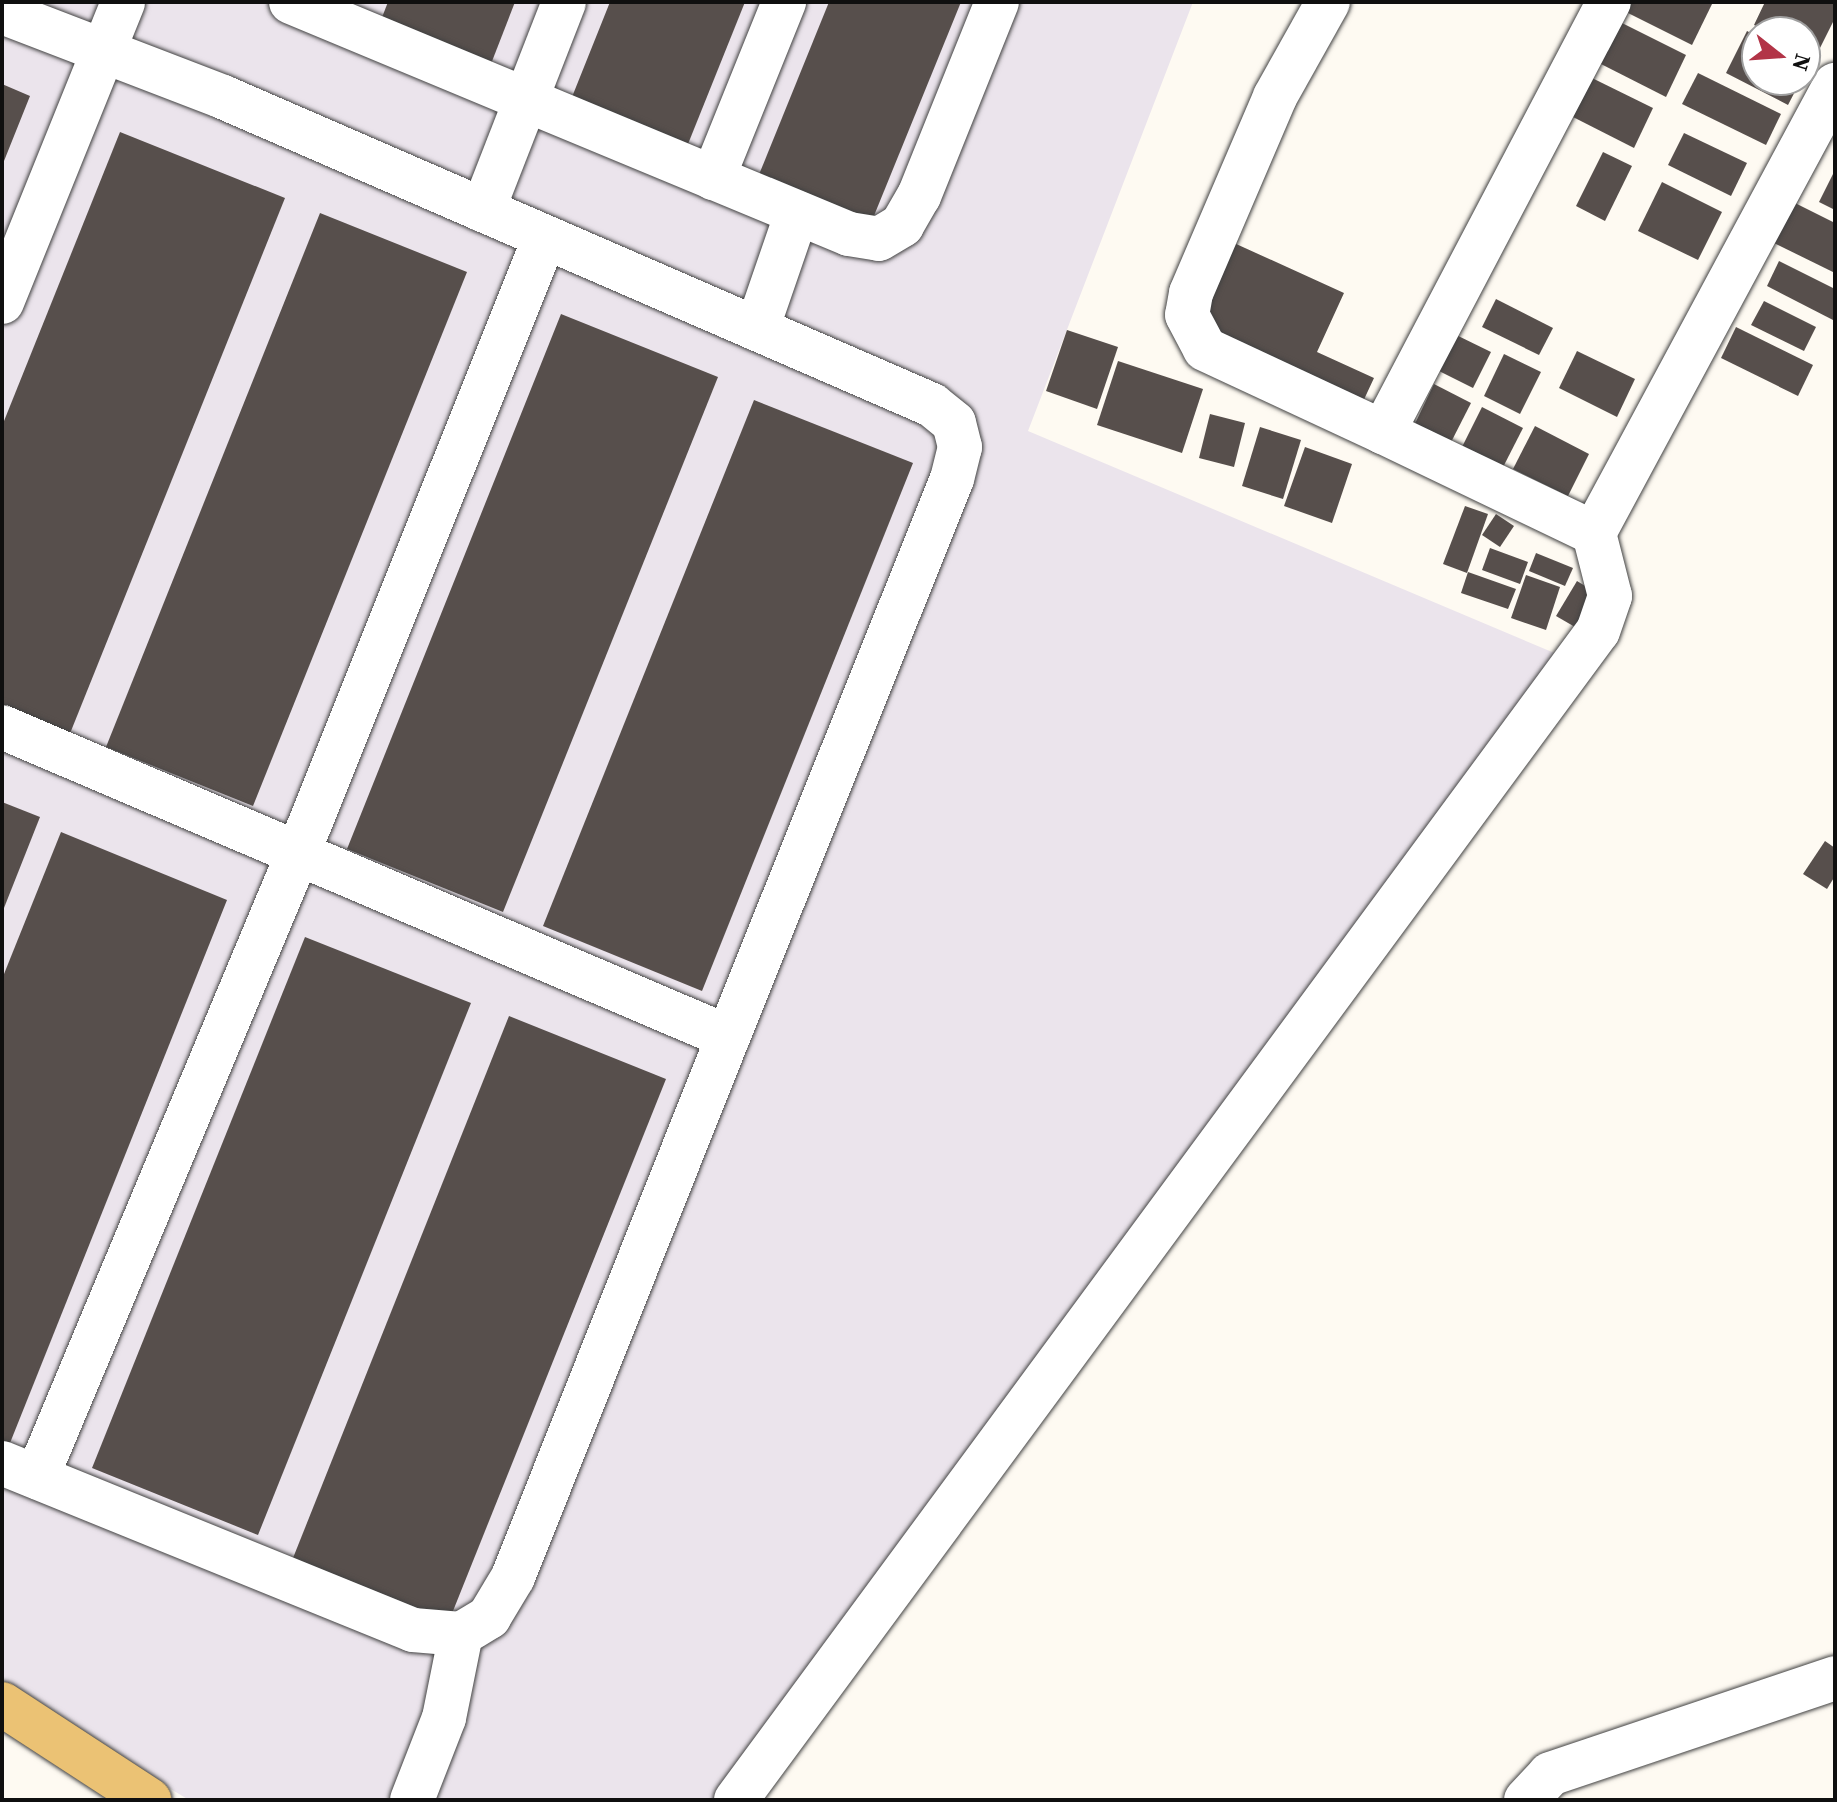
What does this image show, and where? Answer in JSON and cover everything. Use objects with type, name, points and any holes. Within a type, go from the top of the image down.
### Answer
[{"type":"main road","points":[[2,1704],[149,1800]]},
{"type":"street","points":[[2,302],[123,2]]},
{"type":"street","points":[[291,2],[335,10],[525,100],[849,234],[879,239],[902,225],[919,196],[997,2]]},
{"type":"street","points":[[483,210],[564,2]]},
{"type":"street","points":[[713,178],[784,2]]},
{"type":"street","points":[[1328,2],[1275,97],[1191,293],[1187,315],[1205,349],[1594,533]]},
{"type":"street","points":[[1383,432],[1609,2]]},
{"type":"street","points":[[2,12],[223,97],[932,405],[954,423],[960,447],[952,479],[513,1577],[489,1617],[461,1634],[413,1630],[20,1470],[299,851],[545,237]]},
{"type":"street","points":[[736,1800],[1598,631],[1610,596],[1594,533],[1835,85]]},
{"type":"street","points":[[757,329],[797,213]]},
{"type":"street","points":[[2,727],[299,851],[728,1037]]},
{"type":"street","points":[[412,1800],[444,1718],[461,1634]]},
{"type":"street","points":[[1526,1800],[1550,1774],[1835,1678]]},
{"type":"shaded area","points":[[2,2],[1193,2],[1028,431],[1564,657],[761,1800],[189,1800],[2,1687]]},
{"type":"building","points":[[388,2],[515,2],[489,69],[379,25]]},
{"type":"building","points":[[610,2],[745,2],[686,149],[570,102]]},
{"type":"building","points":[[829,2],[961,2],[869,228],[756,182]]},
{"type":"building","points":[[1631,2],[1713,2],[1692,45],[1626,12]]},
{"type":"building","points":[[1765,2],[1835,4],[1835,18],[1821,46],[1821,16],[1758,16]]},
{"type":"building","points":[[1618,21],[1686,55],[1666,97],[1597,62]]},
{"type":"building","points":[[1741,43],[1741,81],[1726,73]]},
{"type":"building","points":[[1698,73],[1781,114],[1766,145],[1682,104]]},
{"type":"building","points":[[1592,78],[1653,108],[1634,148],[1573,117]]},
{"type":"building","points":[[2,84],[30,96],[2,166]]},
{"type":"building","points":[[1771,96],[1793,96],[1788,105]]},
{"type":"building","points":[[120,132],[285,198],[69,736],[2,710],[2,426]]},
{"type":"building","points":[[1684,133],[1747,163],[1731,196],[1668,165]]},
{"type":"building","points":[[1603,152],[1632,166],[1605,221],[1576,206]]},
{"type":"building","points":[[1835,170],[1835,210],[1819,202]]},
{"type":"building","points":[[1662,182],[1722,212],[1698,260],[1638,231]]},
{"type":"building","points":[[1793,202],[1835,223],[1835,273],[1774,243]]},
{"type":"building","points":[[320,213],[467,272],[253,806],[106,747]]},
{"type":"building","points":[[1234,243],[1344,293],[1317,352],[1374,378],[1360,408],[1194,332]]},
{"type":"building","points":[[1779,261],[1835,289],[1833,320],[1767,286]]},
{"type":"building","points":[[1496,299],[1553,328],[1539,355],[1482,327]]},
{"type":"building","points":[[1764,301],[1816,327],[1804,351],[1751,325]]},
{"type":"building","points":[[561,314],[718,377],[503,912],[347,849]]},
{"type":"building","points":[[1736,327],[1813,365],[1798,396],[1721,358]]},
{"type":"building","points":[[1067,330],[1118,347],[1097,409],[1046,391]]},
{"type":"building","points":[[1446,330],[1491,352],[1473,388],[1429,366]]},
{"type":"building","points":[[1577,351],[1635,379],[1617,417],[1559,388]]},
{"type":"building","points":[[1504,354],[1541,372],[1520,414],[1484,396]]},
{"type":"building","points":[[1118,361],[1203,389],[1182,453],[1097,425]]},
{"type":"building","points":[[1434,384],[1471,403],[1445,454],[1409,436]]},
{"type":"building","points":[[754,400],[913,463],[702,991],[543,926]]},
{"type":"building","points":[[1482,407],[1523,428],[1498,477],[1457,457]]},
{"type":"building","points":[[1210,414],[1245,423],[1234,467],[1199,458]]},
{"type":"building","points":[[1535,426],[1589,454],[1568,496],[1513,469]]},
{"type":"building","points":[[1260,427],[1301,440],[1283,499],[1242,486]]},
{"type":"building","points":[[1305,447],[1352,464],[1332,523],[1284,506]]},
{"type":"building","points":[[1465,506],[1488,514],[1467,573],[1443,564]]},
{"type":"building","points":[[1496,514],[1514,526],[1500,547],[1482,535]]},
{"type":"building","points":[[1490,548],[1528,562],[1520,584],[1482,570]]},
{"type":"building","points":[[1536,553],[1573,568],[1565,586],[1529,571]]},
{"type":"building","points":[[1468,572],[1516,589],[1508,609],[1461,593]]},
{"type":"building","points":[[1526,575],[1560,587],[1546,630],[1511,618]]},
{"type":"building","points":[[1577,581],[1595,592],[1575,627],[1556,616]]},
{"type":"building","points":[[2,802],[40,817],[2,913]]},
{"type":"building","points":[[61,832],[227,900],[10,1443],[2,1440],[2,979]]},
{"type":"building","points":[[1825,841],[1835,848],[1835,876],[1827,889],[1803,874]]},
{"type":"building","points":[[305,937],[471,1003],[258,1535],[92,1468]]},
{"type":"building","points":[[509,1016],[666,1079],[449,1621],[293,1558]]}]
